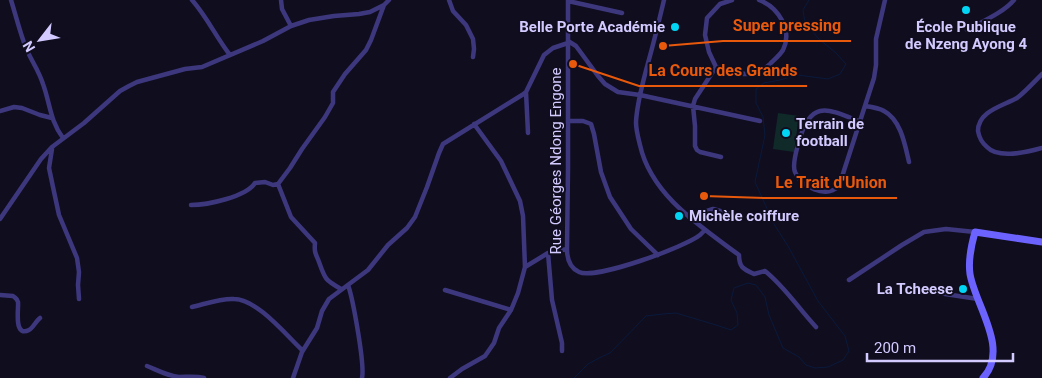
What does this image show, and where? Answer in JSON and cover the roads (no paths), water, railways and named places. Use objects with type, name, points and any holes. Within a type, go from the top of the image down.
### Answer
[{"type":"street","points":[[11,0],[24,42],[44,85],[56,129],[63,138]]},
{"type":"street","points":[[192,0],[230,55]]},
{"type":"street","points":[[281,0],[282,9],[291,26]]},
{"type":"street","points":[[0,220],[41,159],[52,147],[84,123],[120,91],[137,82],[185,69],[202,67],[263,41],[291,26],[318,18],[370,12],[384,5],[389,0]]},
{"type":"street","points":[[449,0],[453,11],[466,26],[473,39],[473,57]]},
{"type":"street","points":[[664,0],[640,95],[636,123],[644,161],[666,194],[689,217],[739,255],[739,263],[742,267],[754,274],[765,271],[775,279],[816,328]]},
{"type":"street","points":[[732,0],[720,4],[708,18],[705,35],[709,52],[716,67],[730,72],[751,74],[761,71],[776,58],[783,50],[785,39],[782,19],[768,2],[759,0]]},
{"type":"street","points":[[861,122],[826,110],[820,111],[809,118],[802,133],[793,166],[799,179],[812,189],[821,192],[836,190],[839,186],[861,122],[874,78],[876,39],[885,0]]},
{"type":"street","points":[[967,30],[1014,0]]},
{"type":"street","points":[[568,1],[622,13]]},
{"type":"street","name":"Rue Géorges Ndong Engone","points":[[568,1],[567,250],[571,266],[580,273],[585,274],[622,267],[658,255],[695,238],[705,230]]},
{"type":"street","points":[[191,205],[204,205],[228,198],[244,192],[255,183],[278,184],[325,117],[333,103],[333,92],[368,45],[384,5]]},
{"type":"street","points":[[292,378],[302,352],[317,328],[322,311],[329,299],[368,270],[388,245],[407,228],[415,217],[443,144],[526,92],[544,55],[553,48],[568,42],[576,46],[604,84],[618,92],[760,121]]},
{"type":"street","points":[[716,67],[699,91],[693,106],[695,146],[700,152],[721,157]]},
{"type":"street","points":[[1042,74],[1020,96],[984,116],[979,125],[978,132],[982,143],[992,152],[998,154],[1042,148]]},
{"type":"street","points":[[526,92],[528,132]]},
{"type":"street","points":[[866,106],[882,110],[893,117],[898,124],[909,162]]},
{"type":"street","points":[[0,111],[14,107],[22,108],[52,118]]},
{"type":"street","points":[[568,121],[583,121],[591,124],[601,172],[610,197],[631,229],[658,255]]},
{"type":"street","points":[[450,378],[485,356],[494,343],[499,328],[518,293],[525,267],[523,216],[520,201],[500,161],[474,124]]},
{"type":"street","points":[[52,147],[50,168],[53,187],[59,215],[77,258],[79,299]]},
{"type":"street","points":[[278,184],[291,217],[315,243],[314,252],[325,278],[341,289]]},
{"type":"street","points":[[689,217],[713,209],[731,214]]},
{"type":"street","points":[[849,280],[924,232],[946,229],[1042,242]]},
{"type":"street","points":[[974,232],[969,261],[970,273],[990,334],[993,353],[991,368],[983,378]]},
{"type":"street","points":[[525,267],[548,254],[567,250]]},
{"type":"street","points":[[548,254],[552,300],[562,342],[562,351]]},
{"type":"street","points":[[348,285],[362,361],[362,378]]},
{"type":"street","points":[[445,290],[510,310]]},
{"type":"street","points":[[918,293],[932,292],[978,299]]},
{"type":"street","points":[[0,295],[13,296],[17,300],[18,325],[21,330],[29,330],[40,318]]},
{"type":"street","points":[[192,307],[232,298],[242,299],[270,318],[302,352]]},
{"type":"street","points":[[148,366],[177,377],[195,376],[204,378]]},
{"type":"waterway","points":[[574,378],[588,364],[610,353],[646,316],[676,313],[731,330],[738,325],[737,313],[731,300],[734,288],[748,283],[756,285],[765,297],[769,315],[783,348],[799,357],[806,365],[815,368],[828,367],[843,360],[849,351],[845,336],[818,301],[774,224],[755,182],[765,135],[763,117],[756,103],[756,89],[764,83],[798,75],[828,79],[840,74],[846,64],[805,23],[803,10],[809,0]]},
{"type":"place","name":"École Publique de Nzeng Ayong 4","points":[[966,10]]},
{"type":"place","name":"Belle Porte Académie","points":[[675,27]]},
{"type":"place","name":"Super pressing","points":[[663,46]]},
{"type":"place","name":"La Cours des Grands","points":[[573,64]]},
{"type":"place","name":"Terrain de football","points":[[786,133]]},
{"type":"place","name":"Le Trait d'Union","points":[[704,196]]},
{"type":"place","name":"Michèle coiffure","points":[[679,216]]},
{"type":"place","name":"La Tcheese","points":[[963,289]]}]
